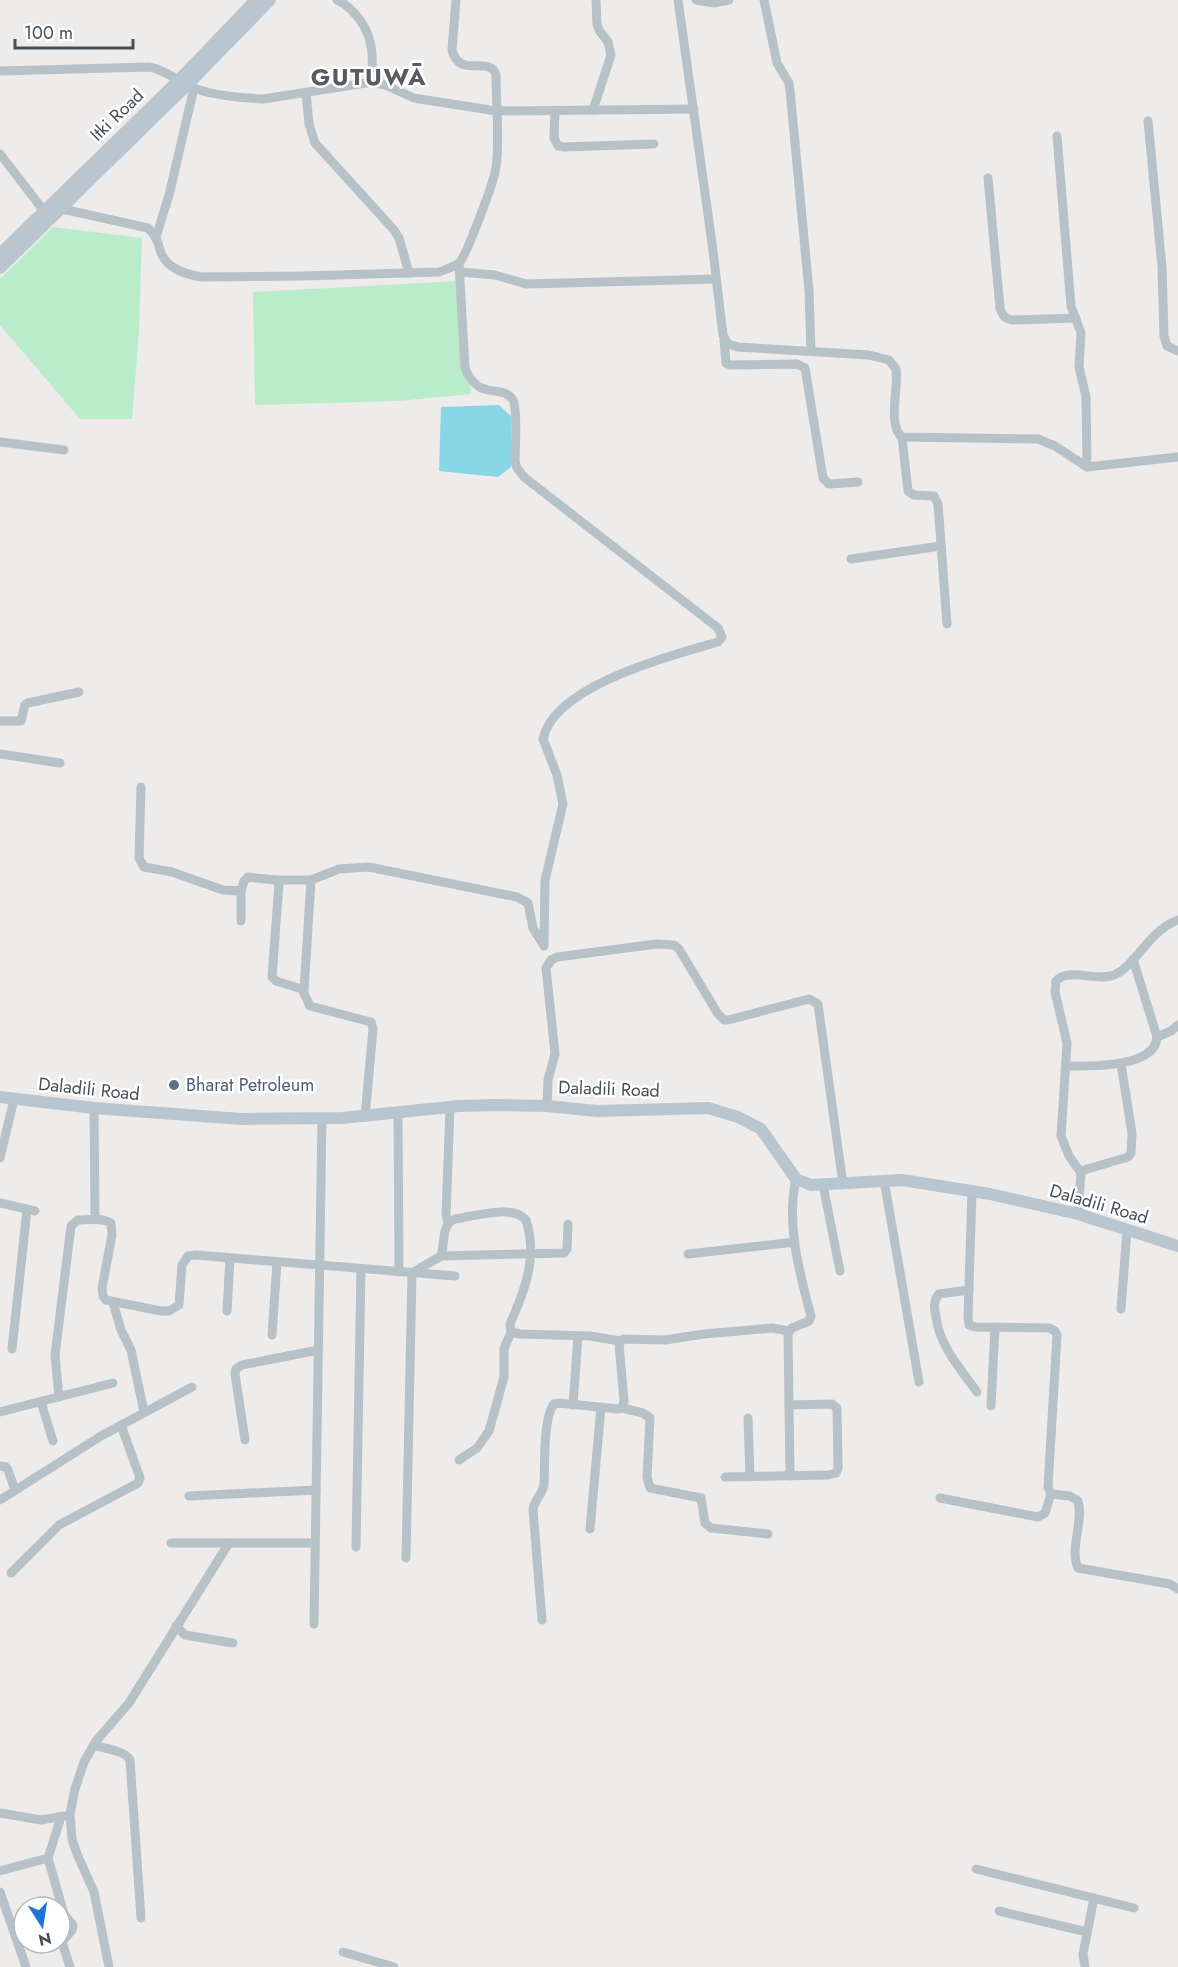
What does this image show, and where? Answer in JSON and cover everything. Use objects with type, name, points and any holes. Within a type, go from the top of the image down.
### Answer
[{"type":"main road","name":"Itki Road","points":[[0,254],[187,84],[256,0]]},
{"type":"main road","points":[[187,84],[270,0]]},
{"type":"main road","points":[[0,268],[52,208]]},
{"type":"main road","name":"Daladili Road","points":[[0,1097],[94,1108],[241,1119],[365,1117],[494,1105],[547,1106],[597,1111],[692,1108],[724,1112],[761,1129],[796,1179],[810,1185],[902,1180],[990,1194],[1078,1214],[1178,1246]]},
{"type":"street","points":[[337,0],[349,7],[370,36],[373,49],[372,82]]},
{"type":"street","points":[[456,0],[452,50],[454,57],[458,63],[464,65],[489,67],[496,75],[497,156],[494,179],[460,268],[465,368],[469,378],[478,387],[505,393],[512,398],[515,409],[515,462],[520,472],[630,561],[718,628],[722,637],[718,642],[678,653],[596,685],[575,699],[548,726],[543,739],[557,776],[563,804],[545,880],[544,946]]},
{"type":"street","points":[[593,110],[611,55],[608,42],[597,24],[596,0]]},
{"type":"street","points":[[678,0],[726,363],[730,365],[797,364],[805,368],[823,478],[830,484],[858,482]]},
{"type":"street","points":[[696,0],[714,3],[729,0]]},
{"type":"street","points":[[764,0],[777,63],[789,83],[790,90],[809,291],[811,351]]},
{"type":"street","points":[[0,70],[149,67],[161,69],[187,84],[245,98],[263,99],[372,82],[385,85],[414,98],[496,111],[694,109]]},
{"type":"street","points":[[156,237],[169,195],[187,84]]},
{"type":"street","points":[[306,93],[309,124],[315,143],[394,230],[399,238],[409,273]]},
{"type":"street","points":[[555,110],[554,138],[558,146],[654,144]]},
{"type":"street","points":[[1148,121],[1162,267],[1164,336],[1167,346],[1178,351]]},
{"type":"street","points":[[1056,136],[1071,306],[1081,333],[1079,367],[1086,397],[1087,467]]},
{"type":"street","points":[[0,154],[52,208],[143,226],[153,232],[162,256],[169,264],[189,275],[201,277],[303,276],[439,272],[460,268],[526,284],[716,279]]},
{"type":"street","points":[[988,178],[1000,308],[1003,315],[1013,320],[1077,318]]},
{"type":"street","points":[[724,339],[728,344],[738,347],[869,355],[894,364],[897,376],[895,423],[898,434],[902,437],[908,491],[914,495],[929,495],[936,499],[947,624]]},
{"type":"street","points":[[902,437],[1038,439],[1055,446],[1087,467],[1178,457]]},
{"type":"street","points":[[0,442],[64,450]]},
{"type":"street","points":[[851,559],[941,546]]},
{"type":"street","points":[[0,721],[21,721],[25,705],[28,703],[79,692]]},
{"type":"street","points":[[0,754],[60,763]]},
{"type":"street","points":[[141,787],[139,858],[141,865],[172,872],[223,890],[241,891]]},
{"type":"street","points":[[241,921],[241,891],[244,881],[249,877],[311,880],[339,869],[369,867],[516,897],[528,903],[533,928],[551,960]]},
{"type":"street","points":[[275,880],[279,886],[272,977],[276,981],[304,991]]},
{"type":"street","points":[[311,880],[304,991],[310,1006],[367,1020],[373,1025],[365,1117]]},
{"type":"street","points":[[1078,1214],[1081,1173],[1069,1156],[1062,1136],[1061,1118],[1067,1066],[1067,1043],[1055,992],[1056,981],[1064,975],[1097,977],[1113,975],[1133,959],[1154,935],[1178,920]]},
{"type":"street","points":[[547,1106],[548,1080],[555,1054],[546,968],[551,960],[557,957],[666,944],[674,945],[680,949],[718,1014],[724,1020],[799,1001],[815,1000],[820,1008],[826,1074],[843,1184]]},
{"type":"street","points":[[1067,1066],[1121,1064],[1149,1053],[1154,1048],[1157,1037],[1133,959]]},
{"type":"street","points":[[1157,1037],[1178,1025]]},
{"type":"street","points":[[1081,1173],[1084,1170],[1128,1157],[1131,1153],[1132,1133],[1121,1064]]},
{"type":"street","points":[[0,1158],[14,1099]]},
{"type":"street","points":[[94,1108],[95,1219]]},
{"type":"street","points":[[441,1256],[448,1222],[446,1215],[450,1108]]},
{"type":"street","points":[[398,1113],[399,1272]]},
{"type":"street","points":[[314,1624],[322,1119]]},
{"type":"street","points":[[511,1332],[603,1337],[620,1341],[629,1338],[665,1340],[772,1328],[789,1331],[809,1321],[811,1316],[795,1242],[792,1207],[796,1179]]},
{"type":"street","points":[[884,1180],[919,1382]]},
{"type":"street","points":[[823,1185],[840,1271]]},
{"type":"street","points":[[940,1498],[1038,1517],[1045,1513],[1051,1494],[1048,1487],[1057,1335],[1049,1328],[969,1325],[972,1192]]},
{"type":"street","points":[[0,1203],[31,1210],[12,1349]]},
{"type":"street","points":[[448,1222],[454,1219],[516,1212],[521,1215],[528,1227],[530,1255],[528,1277],[510,1324],[511,1332],[504,1349],[504,1377],[489,1431],[480,1445],[459,1460]]},
{"type":"street","points":[[59,1397],[55,1355],[71,1226],[78,1220],[95,1219],[111,1223],[112,1229],[102,1288],[103,1296],[113,1302],[170,1311],[178,1305],[182,1265],[188,1256],[455,1276]]},
{"type":"street","points":[[412,1273],[441,1256],[560,1254],[566,1251],[568,1224]]},
{"type":"street","points":[[1121,1309],[1128,1230]]},
{"type":"street","points":[[688,1254],[795,1242]]},
{"type":"street","points":[[227,1311],[230,1258]]},
{"type":"street","points":[[272,1335],[277,1262]]},
{"type":"street","points":[[356,1547],[361,1269]]},
{"type":"street","points":[[406,1558],[412,1273]]},
{"type":"street","points":[[969,1290],[939,1294],[934,1301],[942,1342],[977,1392]]},
{"type":"street","points":[[113,1302],[120,1330],[131,1350],[144,1412]]},
{"type":"street","points":[[992,1406],[995,1327]]},
{"type":"street","points":[[789,1331],[790,1476]]},
{"type":"street","points":[[573,1405],[578,1336]]},
{"type":"street","points":[[620,1341],[624,1401],[622,1408]]},
{"type":"street","points":[[244,1440],[236,1369],[242,1365],[318,1350]]},
{"type":"street","points":[[0,1412],[113,1383]]},
{"type":"street","points":[[0,1500],[121,1425],[192,1387]]},
{"type":"street","points":[[41,1402],[53,1441]]},
{"type":"street","points":[[542,1620],[533,1505],[543,1490],[548,1423],[551,1406],[554,1404],[622,1408],[643,1413],[650,1418],[646,1480],[650,1488],[701,1498],[705,1523],[711,1528],[768,1534]]},
{"type":"street","points":[[725,1477],[836,1473],[838,1468],[838,1412],[835,1405],[789,1406]]},
{"type":"street","points":[[590,1529],[601,1407]]},
{"type":"street","points":[[748,1418],[750,1477]]},
{"type":"street","points":[[11,1573],[59,1525],[138,1483],[140,1478],[121,1425]]},
{"type":"street","points":[[0,1466],[8,1470],[15,1490]]},
{"type":"street","points":[[189,1496],[316,1490]]},
{"type":"street","points":[[1051,1494],[1070,1496],[1078,1501],[1080,1513],[1076,1558],[1078,1568],[1170,1584],[1178,1588]]},
{"type":"street","points":[[171,1543],[315,1543]]},
{"type":"street","points":[[70,1967],[62,1942],[72,1930],[73,1925],[64,1914],[48,1858],[84,1762],[94,1745],[129,1703],[229,1543]]},
{"type":"street","points":[[176,1626],[185,1635],[233,1643]]},
{"type":"street","points":[[94,1745],[127,1755],[130,1760],[141,1918]]},
{"type":"street","points":[[0,1813],[41,1820],[65,1816]]},
{"type":"street","points":[[65,1816],[74,1846],[94,1892],[109,1967]]},
{"type":"street","points":[[0,1871],[48,1858]]},
{"type":"street","points":[[976,1869],[1134,1908]]},
{"type":"street","points":[[0,1892],[26,1967]]},
{"type":"street","points":[[1085,1967],[1083,1954],[1094,1898]]},
{"type":"street","points":[[999,1911],[1087,1932]]},
{"type":"street","points":[[343,1952],[394,1967]]},
{"type":"green space","points":[[53,227],[142,238],[139,331],[132,419],[80,419],[0,325],[0,279]]},
{"type":"green space","points":[[459,281],[471,394],[398,401],[255,405],[253,292]]},
{"type":"water","points":[[499,405],[511,416],[511,467],[498,477],[439,471],[441,407]]},
{"type":"place","name":"Bharat Petroleum","points":[[174,1085]]},
{"type":"district","name":"GUTUWĀ","points":[[369,77]]}]
